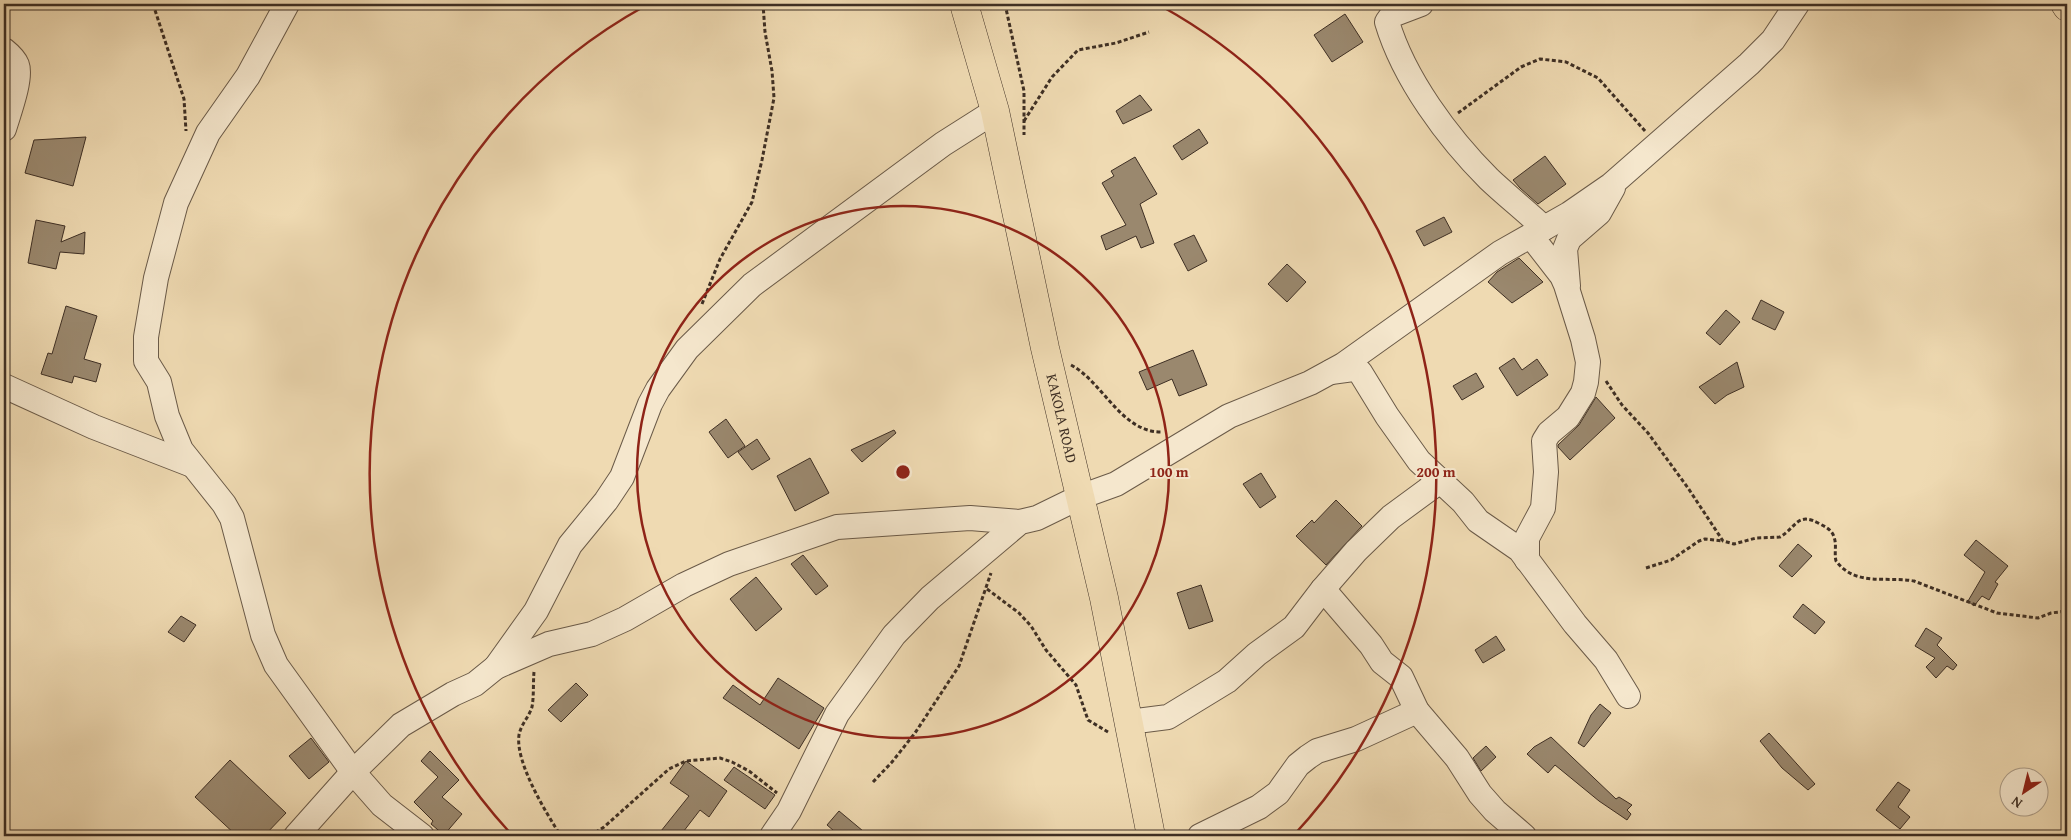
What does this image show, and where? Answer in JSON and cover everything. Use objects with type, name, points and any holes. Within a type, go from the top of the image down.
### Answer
[{"type":"main road","name":"KAKOLA ROAD","points":[[964,4],[995,111],[1045,348],[1104,598],[1151,836]]},
{"type":"street","points":[[287,4],[248,76],[208,133],[176,203],[156,278],[146,337],[146,361],[161,389],[171,428],[181,450],[210,486],[232,518],[270,656],[285,680],[353,772],[382,805],[422,836]]},
{"type":"street","points":[[1421,4],[1392,15],[1387,22],[1395,46],[1431,110],[1442,125],[1538,232],[1562,276],[1583,339],[1588,362],[1583,393],[1568,417],[1549,433],[1544,441],[1546,472],[1543,508],[1527,538],[1527,560]]},
{"type":"street","points":[[296,836],[353,772],[401,725],[453,694],[475,684],[496,667],[536,649],[592,634],[624,619],[684,584],[728,564],[837,528],[970,518],[1020,522],[1037,518],[1080,497],[1116,484],[1229,416],[1310,383],[1331,372],[1500,253],[1569,214],[1618,179],[1773,40],[1797,4]]},
{"type":"street","points":[[4,50],[17,63],[18,79],[4,129]]},
{"type":"street","points":[[496,667],[536,611],[570,545],[606,501],[622,477],[650,404],[658,389],[687,349],[752,285],[943,144],[995,111]]},
{"type":"street","points":[[1569,295],[1565,249],[1569,239],[1599,213],[1618,179]]},
{"type":"street","points":[[1331,372],[1353,369],[1360,372],[1387,416],[1419,461],[1463,502],[1478,521],[1520,550],[1606,660],[1628,696]]},
{"type":"street","points":[[4,386],[94,427],[192,465]]},
{"type":"street","points":[[1129,722],[1168,717],[1227,682],[1257,654],[1294,627],[1323,589],[1356,551],[1391,517],[1440,481]]},
{"type":"street","points":[[772,836],[792,804],[837,714],[894,635],[930,598],[1020,522]]},
{"type":"street","points":[[1323,589],[1371,645],[1382,662],[1401,677],[1417,711],[1457,758],[1480,794],[1495,811],[1524,836]]},
{"type":"street","points":[[1200,836],[1259,807],[1278,793],[1298,765],[1308,756],[1317,751],[1356,739],[1417,711]]},
{"type":"path","points":[[153,4],[184,99],[186,137]]},
{"type":"path","points":[[702,305],[720,259],[752,202],[762,160],[774,98],[772,71],[765,32],[764,4]]},
{"type":"path","points":[[1024,122],[1052,77],[1078,50],[1116,43],[1150,32]]},
{"type":"path","points":[[1442,125],[1521,67],[1540,59],[1566,62],[1598,78],[1657,144]]},
{"type":"path","points":[[1069,364],[1081,370],[1127,418],[1143,428],[1164,432]]},
{"type":"path","points":[[1604,376],[1622,405],[1648,433],[1724,541]]},
{"type":"path","points":[[1646,568],[1671,560],[1701,540],[1724,541],[1734,544],[1756,538],[1780,537],[1800,520],[1809,519],[1828,528],[1832,532],[1835,538],[1836,561],[1857,577],[1914,581],[1998,614],[2038,618],[2051,613],[2067,611]]},
{"type":"path","points":[[873,782],[915,733],[959,666],[987,589],[998,541]]},
{"type":"path","points":[[987,589],[1006,602],[1031,626],[1046,650],[1076,685],[1088,720],[1134,749]]},
{"type":"path","points":[[536,649],[532,707],[520,731],[518,741],[530,780],[543,808],[561,836]]},
{"type":"path","points":[[590,836],[604,827],[669,769],[686,761],[720,758],[732,762],[749,771],[792,804]]},
{"type":"building","points":[[1345,14],[1363,42],[1332,62],[1314,35]]},
{"type":"building","points":[[1140,95],[1152,110],[1123,124],[1116,111]]},
{"type":"building","points":[[1199,129],[1208,143],[1182,160],[1173,146]]},
{"type":"building","points":[[86,137],[73,186],[25,173],[34,140]]},
{"type":"building","points":[[1545,156],[1566,184],[1538,204],[1513,180]]},
{"type":"building","points":[[1135,157],[1157,194],[1140,204],[1154,243],[1141,248],[1136,236],[1106,250],[1101,236],[1126,225],[1102,183],[1114,176],[1111,171]]},
{"type":"building","points":[[1444,217],[1452,232],[1424,246],[1416,231]]},
{"type":"building","points":[[36,220],[65,226],[61,242],[85,232],[84,254],[60,252],[56,269],[28,263]]},
{"type":"building","points":[[1194,235],[1207,261],[1188,271],[1174,244]]},
{"type":"building","points":[[1519,258],[1543,282],[1512,303],[1488,282],[1497,272]]},
{"type":"building","points":[[1287,264],[1306,282],[1287,302],[1268,284]]},
{"type":"building","points":[[1761,300],[1784,312],[1775,330],[1752,319]]},
{"type":"building","points":[[66,306],[97,316],[84,359],[101,364],[96,382],[74,376],[72,383],[41,374],[48,353],[52,354]]},
{"type":"building","points":[[1726,310],[1740,322],[1720,345],[1706,333]]},
{"type":"building","points":[[1193,350],[1207,385],[1179,396],[1172,379],[1147,390],[1139,372]]},
{"type":"building","points":[[1514,358],[1522,370],[1537,359],[1548,375],[1517,396],[1499,368]]},
{"type":"building","points":[[1737,362],[1744,387],[1727,395],[1715,404],[1699,387]]},
{"type":"building","points":[[1476,373],[1484,387],[1462,400],[1453,386]]},
{"type":"building","points":[[1596,397],[1615,418],[1570,460],[1558,445],[1579,425]]},
{"type":"building","points":[[726,419],[745,446],[728,458],[709,432]]},
{"type":"building","points":[[894,430],[896,433],[862,462],[851,450]]},
{"type":"building","points":[[757,439],[770,459],[752,470],[738,452]]},
{"type":"building","points":[[810,458],[829,493],[795,511],[777,476]]},
{"type":"building","points":[[1261,473],[1276,497],[1260,508],[1243,484]]},
{"type":"building","points":[[1336,500],[1362,526],[1326,565],[1296,536],[1312,520],[1314,523]]},
{"type":"building","points":[[1976,540],[2008,566],[1995,582],[1998,584],[1989,600],[1982,596],[1974,606],[1968,601],[1985,572],[1964,555]]},
{"type":"building","points":[[1798,544],[1812,556],[1792,577],[1779,566]]},
{"type":"building","points":[[803,555],[828,586],[816,595],[791,564]]},
{"type":"building","points":[[756,577],[782,609],[756,631],[730,599]]},
{"type":"building","points":[[1201,585],[1213,621],[1189,629],[1177,593]]},
{"type":"building","points":[[1803,604],[1825,622],[1815,634],[1793,617]]},
{"type":"building","points":[[181,616],[196,625],[184,642],[168,632]]},
{"type":"building","points":[[1926,628],[1942,638],[1937,645],[1957,665],[1953,670],[1947,666],[1936,678],[1926,667],[1935,658],[1915,646]]},
{"type":"building","points":[[1496,636],[1505,650],[1483,663],[1475,650]]},
{"type":"building","points":[[778,678],[824,708],[799,749],[723,698],[733,685],[760,705]]},
{"type":"building","points":[[576,683],[588,695],[561,722],[548,710]]},
{"type":"building","points":[[1600,704],[1611,713],[1584,747],[1578,743],[1591,715]]},
{"type":"building","points":[[1769,733],[1815,784],[1808,790],[1782,768],[1760,741]]},
{"type":"building","points":[[1551,737],[1616,799],[1619,797],[1632,805],[1627,810],[1631,814],[1627,820],[1599,801],[1555,765],[1548,773],[1527,754],[1534,747]]},
{"type":"building","points":[[311,738],[329,762],[309,779],[289,756]]},
{"type":"building","points":[[1486,746],[1496,757],[1481,771],[1473,758]]},
{"type":"building","points":[[430,751],[459,780],[442,797],[462,814],[444,835],[431,824],[433,821],[414,802],[438,777],[421,761]]},
{"type":"building","points":[[230,760],[286,813],[264,836],[237,836],[195,797]]},
{"type":"building","points":[[686,761],[727,791],[709,817],[700,810],[680,836],[657,836],[689,796],[670,783]]},
{"type":"building","points":[[734,767],[775,795],[765,809],[724,780]]},
{"type":"building","points":[[1898,782],[1910,790],[1898,807],[1910,817],[1900,829],[1876,810]]},
{"type":"building","points":[[839,811],[869,836],[840,836],[827,825]]}]
